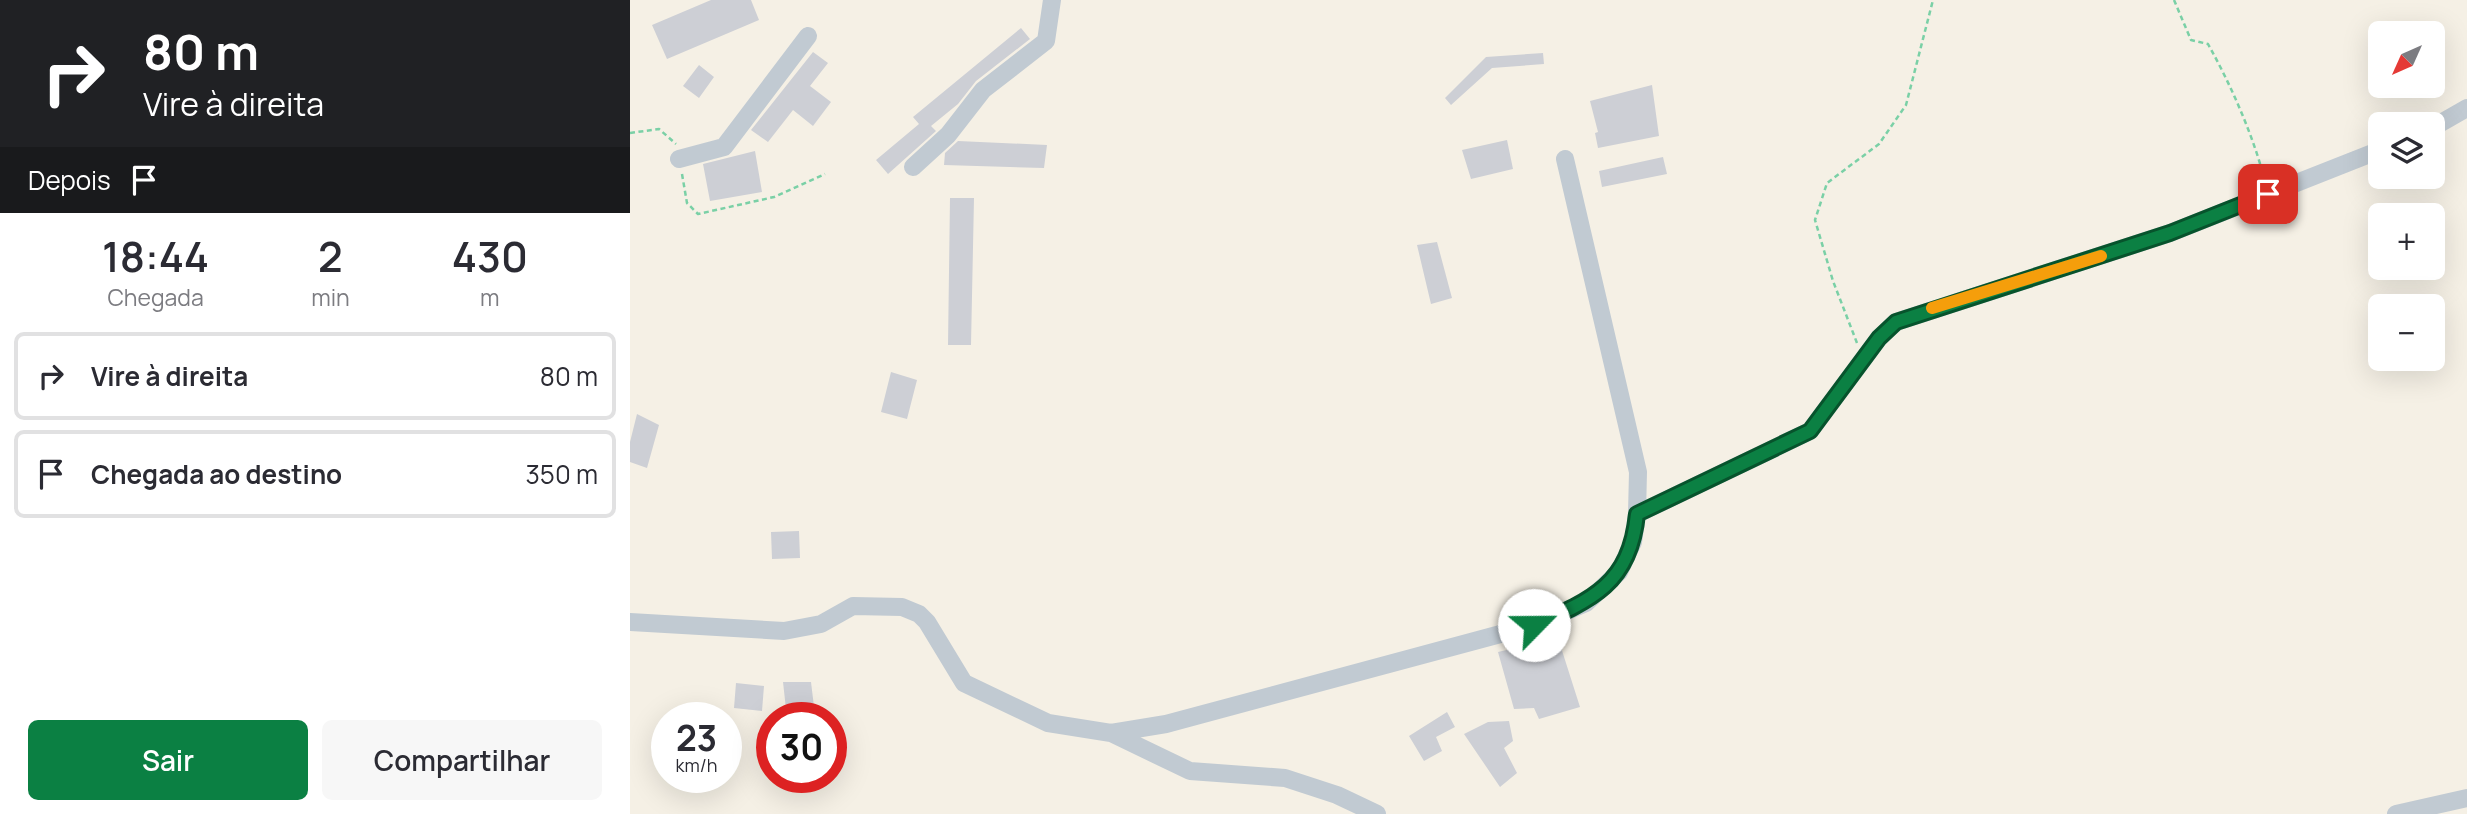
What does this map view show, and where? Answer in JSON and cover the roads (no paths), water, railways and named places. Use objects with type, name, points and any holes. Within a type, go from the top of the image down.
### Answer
[{"type":"street","points":[[913,167],[948,135],[983,90],[1046,41],[1052,0]]},
{"type":"street","points":[[679,159],[724,147],[808,36]]},
{"type":"street","points":[[2445,121],[2467,108]]},
{"type":"street","points":[[1637,514],[1810,431],[1863,359],[1896,322],[1911,314],[2170,233],[2368,155]]},
{"type":"street","points":[[1111,733],[1167,724],[1534,625],[1586,603],[1619,572],[1633,542],[1638,472],[1565,159]]},
{"type":"street","points":[[630,622],[783,631],[821,624],[853,606],[902,607],[919,614],[927,622],[954,672],[968,687],[1048,723],[1111,733],[1190,771],[1285,778],[1337,794],[1377,814]]},
{"type":"street","points":[[2396,814],[2467,799]]}]
